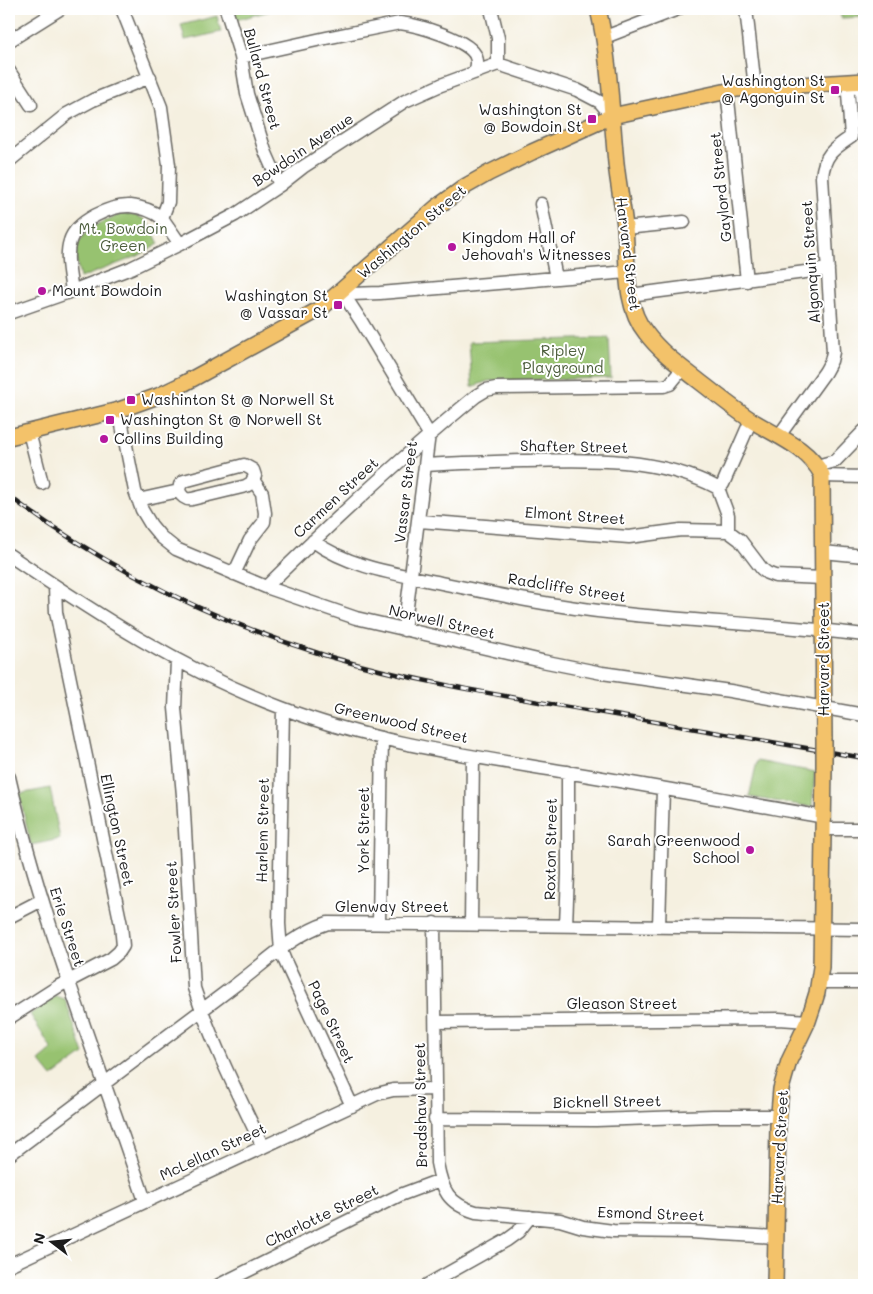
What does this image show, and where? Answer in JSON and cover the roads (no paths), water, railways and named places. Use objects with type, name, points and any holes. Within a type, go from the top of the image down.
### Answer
[{"type":"main road","name":"Harvard Street","points":[[598,9],[605,37],[616,165],[625,228],[627,272],[630,295],[637,320],[644,332],[683,368],[751,420],[804,452],[819,471],[824,630],[822,928],[819,982],[808,1021],[789,1061],[781,1089],[778,1116],[775,1285]]},
{"type":"main road","name":"Washington Street","points":[[9,437],[119,410],[158,396],[183,384],[320,309],[342,292],[416,225],[466,186],[532,152],[612,116],[727,90],[859,82]]},
{"type":"street","points":[[9,41],[60,9]]},
{"type":"street","points":[[122,9],[161,107],[169,165],[168,202],[162,218]]},
{"type":"street","name":"Bullard Street","points":[[226,9],[241,57],[247,94],[265,150],[280,185]]},
{"type":"street","points":[[491,9],[498,38],[498,64],[578,90],[600,102],[612,116]]},
{"type":"street","points":[[605,37],[678,9]]},
{"type":"street","points":[[746,9],[756,88]]},
{"type":"street","points":[[241,57],[400,23],[439,33],[472,50],[476,56],[476,72]]},
{"type":"street","name":"Bowdoin Avenue","points":[[9,313],[131,268],[180,244],[235,215],[303,167],[405,101],[498,64]]},
{"type":"street","points":[[9,71],[31,105]]},
{"type":"street","points":[[9,162],[67,114],[93,100],[150,77]]},
{"type":"street","points":[[859,82],[864,136],[851,136],[848,93],[859,82]]},
{"type":"street","name":"Gaylord Street","points":[[727,90],[747,281]]},
{"type":"street","name":"Algonquin Street","points":[[778,437],[831,361],[833,342],[822,177],[823,165],[836,146],[851,136]]},
{"type":"street","points":[[541,204],[556,278]]},
{"type":"street","points":[[72,291],[68,248],[70,238],[78,227],[91,217],[128,206],[144,208],[162,218],[180,244]]},
{"type":"street","points":[[625,228],[684,222]]},
{"type":"street","points":[[630,295],[828,269]]},
{"type":"street","points":[[342,292],[351,294],[380,293],[627,272]]},
{"type":"street","name":"Vassar Street","points":[[342,292],[362,321],[429,434],[404,630]]},
{"type":"street","name":"Carmen Street","points":[[266,588],[313,541],[429,434],[486,390],[504,388],[664,386],[670,384],[683,368]]},
{"type":"street","name":"Norwell Street","points":[[119,410],[134,486],[138,500],[151,525],[176,549],[266,588],[356,618],[466,645],[602,673],[730,691],[864,715]]},
{"type":"street","points":[[751,420],[723,484],[718,488],[728,515],[728,532],[740,540],[767,573],[774,576],[823,578]]},
{"type":"street","points":[[819,471],[835,460],[864,431]]},
{"type":"street","points":[[29,432],[42,483]]},
{"type":"street","name":"Shafter Street","points":[[426,465],[603,461],[668,470],[698,479],[718,488]]},
{"type":"street","points":[[244,465],[253,470],[255,476],[252,483],[246,486],[187,500],[182,497],[179,491],[180,485],[184,481],[244,465]]},
{"type":"street","points":[[819,471],[864,477]]},
{"type":"street","points":[[234,574],[250,540],[264,522],[265,513],[262,493],[253,480]]},
{"type":"street","points":[[138,500],[179,491]]},
{"type":"street","name":"Elmont Street","points":[[419,521],[629,537],[681,530],[728,532]]},
{"type":"street","name":"Radcliffe Street","points":[[313,541],[344,558],[372,567],[486,592],[587,610],[681,620],[824,630],[864,635]]},
{"type":"street","points":[[823,552],[864,556]]},
{"type":"street","name":"Greenwood Street","points":[[9,555],[116,625],[177,661],[230,687],[283,709],[382,738],[473,757],[663,789],[824,823],[864,829]]},
{"type":"street","name":"Ellington Street","points":[[9,1018],[68,981],[111,959],[123,946],[123,938],[56,612],[56,587]]},
{"type":"street","name":"Fowler Street","points":[[177,661],[175,708],[183,795],[194,988],[226,1070],[263,1147]]},
{"type":"street","name":"Harlem Street","points":[[281,950],[278,924],[283,709]]},
{"type":"street","name":"York Street","points":[[379,923],[382,738]]},
{"type":"street","points":[[471,923],[473,757]]},
{"type":"street","name":"Roxton Street","points":[[566,925],[568,772]]},
{"type":"street","name":"Erie Street","points":[[9,777],[14,821],[145,1202]]},
{"type":"street","points":[[659,926],[663,789]]},
{"type":"street","points":[[9,917],[42,900]]},
{"type":"street","name":"Glenway Street","points":[[9,1155],[300,935],[328,923],[864,928]]},
{"type":"street","name":"Bradshaw Street","points":[[434,923],[435,1119],[437,1163],[440,1180],[446,1194],[454,1202],[466,1209],[476,1212],[530,1217]]},
{"type":"street","name":"Page Street","points":[[281,950],[284,961],[352,1106]]},
{"type":"street","points":[[819,982],[864,982]]},
{"type":"street","name":"Gleason Street","points":[[436,1022],[779,1019],[808,1021]]},
{"type":"street","name":"McLellan Street","points":[[9,1265],[385,1091],[435,1089]]},
{"type":"street","name":"Bicknell Street","points":[[435,1119],[596,1120],[778,1116]]},
{"type":"street","name":"Charlotte Street","points":[[219,1285],[400,1195],[440,1180]]},
{"type":"street","points":[[427,1285],[508,1240],[518,1232],[530,1217]]},
{"type":"street","name":"Esmond Street","points":[[530,1217],[560,1220],[583,1227],[605,1230],[776,1237]]},
{"type":"railway","points":[[9,496],[82,545],[160,589],[241,625],[324,655],[454,687],[864,758]]},
{"type":"place","name":"Washington St @ Agonguin St","points":[[835,90]]},
{"type":"place","name":"Washington St @ Bowdoin St","points":[[592,119]]},
{"type":"place","name":"Kingdom Hall of Jehovah's Witnesses","points":[[452,247]]},
{"type":"place","name":"Mount Bowdoin","points":[[42,291]]},
{"type":"place","name":"Washington St @ Vassar St","points":[[338,305]]},
{"type":"place","name":"Washinton St @ Norwell St","points":[[131,400]]},
{"type":"place","name":"Washington St @ Norwell St","points":[[110,420]]},
{"type":"place","name":"Collins Building","points":[[104,439]]},
{"type":"place","name":"Sarah Greenwood School","points":[[750,850]]},
{"type":"park label","name":"Mt. Bowdoin Green","points":[[123,238]]},
{"type":"park label","name":"Ripley Playground","points":[[563,360]]}]
